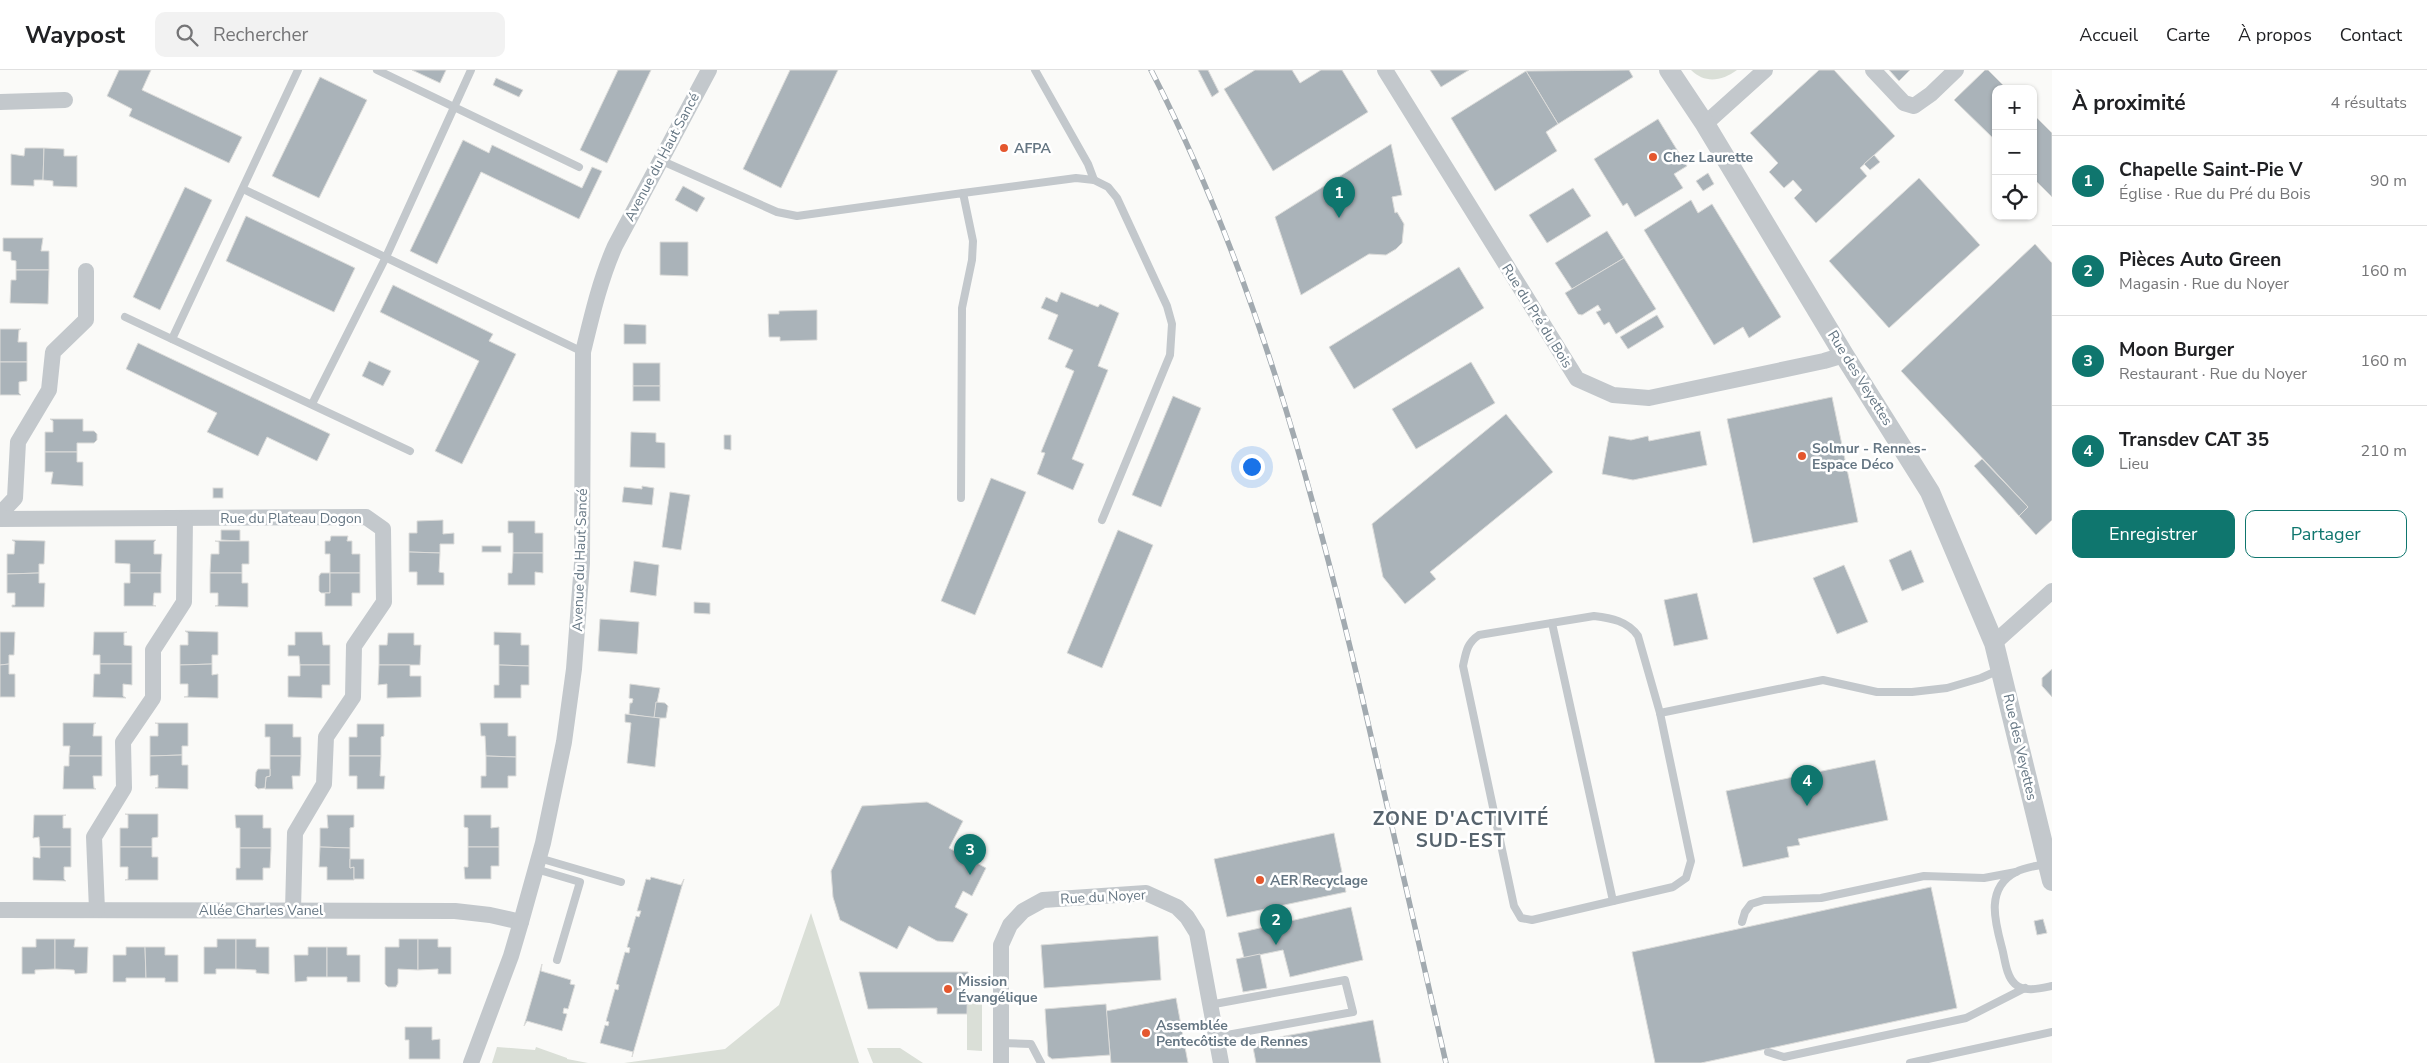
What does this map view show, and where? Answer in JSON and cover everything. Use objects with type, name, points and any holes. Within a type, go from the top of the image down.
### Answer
[{"type":"street","name":"Avenue du Haut Sancé","points":[[471,1063],[511,956],[555,792],[574,669],[582,563],[583,352],[604,272],[615,246],[709,70]]},
{"type":"street","name":"Rue du Pré du Bois","points":[[1385,70],[1577,379],[1612,395],[1649,398],[1824,361],[1844,355]]},
{"type":"street","name":"Rue des Veyettes","points":[[1669,70],[1705,124],[1844,355],[1930,492],[1994,643],[2050,872]]},
{"type":"street","points":[[1705,124],[1765,70]]},
{"type":"street","points":[[1873,70],[1904,103],[1914,106],[1931,94],[1956,70]]},
{"type":"street","points":[[0,102],[65,100]]},
{"type":"street","points":[[0,514],[16,498],[18,442],[49,390],[53,352],[86,320],[86,271]]},
{"type":"street","name":"Rue du Plateau Dogon","points":[[0,519],[366,517],[383,529],[384,602],[354,646],[353,697],[326,737],[324,784],[295,833],[293,910]]},
{"type":"street","points":[[96,910],[94,837],[124,788],[124,742],[153,698],[153,650],[184,602],[185,518]]},
{"type":"street","points":[[1994,643],[2052,591]]},
{"type":"street","name":"Rue du Noyer","points":[[1001,1063],[1001,944],[1010,925],[1023,912],[1043,900],[1146,893],[1177,907],[1187,917],[1197,933],[1221,1063]]},
{"type":"street","name":"Allée Charles Vanel","points":[[0,910],[455,911],[490,915],[521,922]]},
{"type":"lane","points":[[172,339],[298,70]]},
{"type":"lane","points":[[377,70],[579,167]]},
{"type":"lane","points":[[312,404],[386,257],[471,70]]},
{"type":"lane","points":[[1035,70],[1088,164],[1094,180]]},
{"type":"lane","points":[[660,160],[776,212],[797,216],[1076,178],[1094,180],[1108,187],[1117,198],[1167,306],[1172,324],[1172,340],[1170,355],[1102,520]]},
{"type":"lane","points":[[243,189],[583,352]]},
{"type":"lane","points":[[960,498],[962,308],[972,260],[973,241],[963,193]]},
{"type":"lane","points":[[125,318],[410,451]]},
{"type":"lane","points":[[1594,616],[1612,618],[1633,628],[1638,636],[1660,713],[1691,861],[1686,878],[1673,887],[1532,920],[1521,918],[1514,906],[1463,666],[1466,650],[1471,641],[1479,635],[1594,616]]},
{"type":"lane","points":[[1552,623],[1613,901]]},
{"type":"lane","points":[[1660,713],[1823,680],[1877,692],[1933,690],[1980,678],[2001,669]]},
{"type":"lane","points":[[537,863],[621,882]]},
{"type":"lane","points":[[537,863],[580,882],[557,960]]},
{"type":"lane","points":[[1742,922],[1745,912],[1751,904],[1764,900],[1821,898],[1924,876],[1984,878],[2016,872],[2050,872]]},
{"type":"lane","points":[[2016,872],[2002,884],[1994,904],[1994,915],[2009,974],[2015,985],[2025,988]]},
{"type":"lane","points":[[1209,1004],[1345,980],[1353,1012],[1216,1037]]},
{"type":"lane","points":[[1768,1052],[1784,1057],[1966,1018],[1977,1014],[2001,998],[2025,988],[2052,986]]},
{"type":"lane","points":[[1910,1063],[2052,1032]]},
{"type":"lane","points":[[1001,1043],[1031,1044],[1041,1063]]},
{"type":"shaded area","points":[[1691,70],[1737,70],[1720,79],[1708,79]]},
{"type":"shaded area","points":[[811,913],[859,1063],[624,1063],[725,1049],[779,1005]]},
{"type":"shaded area","points":[[967,993],[982,993],[982,1051],[967,1050]]},
{"type":"shaded area","points":[[497,1047],[535,1050],[536,1047],[567,1059],[588,1063],[492,1063]]},
{"type":"shaded area","points":[[867,1048],[900,1048],[923,1063],[873,1063]]},
{"type":"building","points":[[119,70],[151,70],[142,90],[242,137],[229,163],[129,116],[132,109],[107,96]]},
{"type":"building","points":[[412,70],[446,70],[440,83]]},
{"type":"building","points":[[618,70],[651,70],[607,163],[580,150]]},
{"type":"building","points":[[790,70],[838,70],[781,188],[743,169]]},
{"type":"building","points":[[1198,70],[1208,70],[1219,92],[1212,97]]},
{"type":"building","points":[[1255,70],[1292,70],[1300,83],[1321,70],[1342,70],[1368,112],[1273,171],[1224,89]]},
{"type":"building","points":[[1430,70],[1469,70],[1441,87]]},
{"type":"building","points":[[1629,70],[1633,77],[1558,124],[1526,71]]},
{"type":"building","points":[[1819,70],[1834,70],[1895,136],[1860,168],[1867,176],[1816,223],[1794,198],[1802,190],[1793,180],[1784,188],[1769,172],[1778,163],[1750,133]]},
{"type":"building","points":[[1889,70],[1910,70],[1899,81]]},
{"type":"building","points":[[1985,70],[1988,70],[2003,85],[1992,85],[1992,137],[1954,100]]},
{"type":"building","points":[[1526,71],[1558,124],[1546,132],[1557,151],[1495,191],[1451,118]]},
{"type":"building","points":[[320,77],[367,100],[319,198],[272,176]]},
{"type":"building","points":[[496,78],[523,90],[519,97],[493,85]]},
{"type":"building","points":[[2037,118],[2052,133],[2052,197],[2037,182]]},
{"type":"building","points":[[1658,119],[1687,166],[1674,174],[1683,188],[1635,217],[1627,203],[1623,206],[1594,159]]},
{"type":"building","points":[[463,140],[489,153],[492,145],[582,188],[592,167],[602,171],[579,219],[481,172],[437,264],[410,251]]},
{"type":"building","points":[[1391,144],[1402,195],[1392,197],[1395,213],[1397,212],[1404,224],[1402,243],[1386,255],[1369,254],[1301,295],[1275,217]]},
{"type":"building","points":[[25,148],[44,148],[43,180],[34,180],[34,186],[11,185],[11,154],[24,156]]},
{"type":"building","points":[[44,148],[64,149],[64,156],[77,155],[77,187],[53,186],[53,181],[43,180]]},
{"type":"building","points":[[1874,155],[1880,162],[1870,170],[1864,164]]},
{"type":"building","points":[[1708,173],[1714,184],[1703,191],[1696,181]]},
{"type":"building","points":[[1919,178],[1980,245],[1889,328],[1829,261]]},
{"type":"building","points":[[683,186],[705,198],[697,212],[675,200]]},
{"type":"building","points":[[185,187],[212,200],[160,310],[133,297]]},
{"type":"building","points":[[1573,188],[1591,216],[1547,243],[1529,215]]},
{"type":"building","points":[[1691,200],[1698,213],[1712,204],[1781,317],[1749,338],[1743,327],[1714,345],[1644,230]]},
{"type":"building","points":[[246,216],[355,268],[334,312],[226,261]]},
{"type":"building","points":[[1607,231],[1624,258],[1572,289],[1555,263]]},
{"type":"building","points":[[3,238],[43,238],[41,251],[49,251],[49,270],[16,270],[16,261],[11,260],[11,252],[3,251]]},
{"type":"building","points":[[660,242],[688,242],[688,276],[660,275]]},
{"type":"building","points":[[2035,244],[2052,263],[2052,520],[2036,535],[2019,516],[2028,507],[1901,371]]},
{"type":"building","points":[[1624,258],[1656,309],[1616,334],[1609,322],[1604,325],[1596,312],[1601,310],[1598,305],[1582,315],[1578,314],[1565,293]]},
{"type":"building","points":[[1459,267],[1484,308],[1354,389],[1329,347]]},
{"type":"building","points":[[16,270],[49,270],[48,304],[10,303],[11,280],[16,280]]},
{"type":"building","points":[[393,285],[493,334],[489,341],[516,354],[462,464],[435,451],[479,361],[380,312]]},
{"type":"building","points":[[1061,292],[1098,307],[1100,304],[1119,313],[1098,366],[1108,370],[1072,459],[1084,464],[1073,490],[1037,474],[1045,453],[1041,452],[1074,371],[1065,367],[1073,350],[1048,339],[1058,315],[1041,308],[1046,297],[1057,302]]},
{"type":"building","points":[[817,310],[817,340],[780,341],[780,337],[769,337],[768,314],[779,314],[779,311]]},
{"type":"building","points":[[1657,315],[1664,327],[1628,349],[1620,337]]},
{"type":"building","points":[[624,324],[646,325],[646,344],[624,344]]},
{"type":"building","points":[[0,329],[21,329],[19,330],[18,342],[27,342],[27,362],[0,362]]},
{"type":"building","points":[[138,343],[330,434],[317,461],[267,437],[258,456],[207,432],[217,413],[126,369]]},
{"type":"building","points":[[369,361],[391,371],[383,386],[362,376]]},
{"type":"building","points":[[0,362],[27,362],[27,381],[19,382],[19,393],[21,395],[0,395]]},
{"type":"building","points":[[1471,362],[1495,403],[1416,449],[1392,409]]},
{"type":"building","points":[[633,363],[660,363],[660,386],[633,386]]},
{"type":"building","points":[[633,386],[660,386],[660,401],[633,401]]},
{"type":"building","points":[[1173,396],[1201,408],[1161,507],[1132,495]]},
{"type":"building","points":[[1832,397],[1858,522],[1753,543],[1727,419]]},
{"type":"building","points":[[1506,414],[1553,472],[1430,572],[1436,579],[1405,604],[1383,577],[1372,524]]},
{"type":"building","points":[[50,419],[83,419],[83,431],[94,431],[97,434],[97,440],[94,443],[77,443],[77,452],[45,452],[45,432],[53,432],[53,421]]},
{"type":"building","points":[[1700,431],[1707,465],[1633,480],[1602,474],[1609,436],[1631,440],[1648,436],[1649,441]]},
{"type":"building","points":[[631,432],[656,433],[656,442],[665,443],[665,468],[630,467]]},
{"type":"building","points":[[724,435],[731,435],[731,450],[724,449]]},
{"type":"building","points":[[45,452],[77,452],[77,462],[83,462],[83,486],[51,484],[53,472],[45,472]]},
{"type":"building","points":[[1982,459],[2028,507],[2019,516],[1974,466]]},
{"type":"building","points":[[991,478],[1026,492],[975,615],[941,601]]},
{"type":"building","points":[[642,486],[654,488],[652,505],[622,502],[624,487],[642,489]]},
{"type":"building","points":[[213,488],[223,488],[223,498],[213,498]]},
{"type":"building","points":[[670,492],[690,495],[681,550],[662,547]]},
{"type":"building","points":[[443,520],[443,534],[454,533],[454,544],[440,544],[440,553],[409,552],[409,533],[417,533],[417,521]]},
{"type":"building","points":[[508,521],[535,521],[535,533],[543,533],[543,553],[513,553],[513,533],[508,533]]},
{"type":"building","points":[[221,530],[240,530],[240,541],[221,540]]},
{"type":"building","points":[[1118,530],[1153,545],[1102,668],[1067,653]]},
{"type":"building","points":[[331,536],[348,536],[347,541],[352,541],[352,554],[360,554],[360,573],[330,573],[330,554],[325,554],[325,541],[330,541]]},
{"type":"building","points":[[12,540],[45,541],[44,564],[39,564],[39,573],[7,574],[7,554],[14,554],[15,542]]},
{"type":"building","points":[[115,540],[156,540],[154,542],[154,554],[162,554],[161,573],[130,573],[130,564],[115,563]]},
{"type":"building","points":[[215,541],[249,541],[249,564],[242,564],[242,573],[210,573],[211,554],[219,554],[219,542]]},
{"type":"building","points":[[482,546],[501,546],[501,552],[482,552]]},
{"type":"building","points":[[1911,550],[1924,582],[1902,591],[1889,560]]},
{"type":"building","points":[[409,552],[440,553],[439,572],[444,573],[444,585],[417,585],[417,572],[409,572]]},
{"type":"building","points":[[513,553],[543,553],[543,573],[535,572],[535,585],[508,585],[508,573],[512,573]]},
{"type":"building","points":[[634,561],[659,565],[656,596],[630,592]]},
{"type":"building","points":[[1844,565],[1868,622],[1837,634],[1813,578]]},
{"type":"building","points":[[39,573],[39,583],[45,583],[44,607],[12,607],[12,605],[15,605],[15,593],[7,593],[7,574]]},
{"type":"building","points":[[130,573],[161,573],[161,593],[154,593],[153,605],[156,606],[124,606],[124,583],[130,583]]},
{"type":"building","points":[[210,573],[242,573],[242,583],[248,583],[248,607],[215,606],[218,605],[218,593],[210,593]]},
{"type":"building","points":[[321,573],[330,573],[330,593],[321,593],[319,591],[319,576]]},
{"type":"building","points":[[330,573],[360,573],[360,593],[352,593],[352,606],[325,606],[325,593],[330,593]]},
{"type":"building","points":[[1697,593],[1708,639],[1674,646],[1664,600]]},
{"type":"building","points":[[694,602],[710,603],[710,614],[694,613]]},
{"type":"building","points":[[600,619],[639,622],[637,654],[598,651]]},
{"type":"building","points":[[185,631],[218,632],[218,655],[212,655],[212,664],[180,665],[180,645],[188,645],[188,633]]},
{"type":"building","points":[[0,632],[15,632],[14,655],[9,655],[9,664],[0,665]]},
{"type":"building","points":[[94,632],[127,632],[124,633],[124,645],[132,646],[132,664],[100,664],[100,655],[93,655]]},
{"type":"building","points":[[295,632],[322,632],[323,645],[330,645],[330,665],[300,665],[299,656],[288,656],[288,645],[295,645]]},
{"type":"building","points":[[494,632],[521,633],[521,645],[529,645],[529,666],[499,665],[499,645],[494,645]]},
{"type":"building","points":[[388,633],[414,633],[414,645],[421,645],[420,665],[379,665],[379,645],[387,645]]},
{"type":"building","points":[[9,664],[9,674],[15,674],[15,697],[0,697],[0,665]]},
{"type":"building","points":[[100,664],[132,664],[132,685],[123,684],[123,696],[126,698],[93,697],[94,674],[100,674]]},
{"type":"building","points":[[212,664],[212,675],[218,674],[218,698],[184,697],[188,696],[188,684],[180,684],[180,665]]},
{"type":"building","points":[[300,665],[330,665],[330,685],[322,685],[322,698],[288,697],[288,676],[300,676]]},
{"type":"building","points":[[379,665],[410,665],[410,676],[421,676],[421,697],[387,698],[387,684],[378,685]]},
{"type":"building","points":[[499,665],[529,666],[529,685],[521,685],[521,698],[494,698],[494,685],[499,685]]},
{"type":"building","points":[[2052,669],[2052,697],[2042,686],[2042,678]]},
{"type":"building","points":[[630,684],[660,688],[654,718],[629,714],[630,703],[632,703],[633,699],[629,698]]},
{"type":"building","points":[[656,702],[665,703],[668,706],[666,718],[654,718]]},
{"type":"building","points":[[625,714],[660,718],[655,767],[627,763],[631,723],[625,722]]},
{"type":"building","points":[[63,723],[96,723],[94,724],[93,736],[102,736],[102,756],[69,756],[70,746],[63,746]]},
{"type":"building","points":[[155,723],[188,723],[188,746],[182,746],[182,755],[150,756],[150,736],[158,736],[158,724]]},
{"type":"building","points":[[480,723],[508,723],[508,736],[516,736],[516,757],[486,756],[485,736],[481,736]]},
{"type":"building","points":[[265,724],[293,724],[293,737],[301,737],[301,756],[270,756],[270,737],[265,737]]},
{"type":"building","points":[[357,724],[384,724],[384,736],[381,737],[381,756],[349,756],[349,737],[357,737]]},
{"type":"building","points":[[182,755],[182,765],[188,765],[188,789],[155,788],[158,787],[158,775],[150,776],[150,756]]},
{"type":"building","points":[[69,756],[102,756],[102,776],[93,776],[94,788],[96,789],[63,789],[64,766],[69,766]]},
{"type":"building","points":[[270,756],[301,756],[300,776],[292,776],[293,789],[265,789],[266,777],[270,776]]},
{"type":"building","points":[[349,756],[381,756],[380,776],[385,776],[384,789],[357,789],[357,776],[349,776]]},
{"type":"building","points":[[486,756],[516,757],[516,776],[508,776],[508,788],[481,788],[481,776],[486,776]]},
{"type":"building","points":[[1875,760],[1888,820],[1798,839],[1800,845],[1787,847],[1789,857],[1743,867],[1726,791]]},
{"type":"building","points":[[258,769],[270,769],[270,776],[266,777],[265,788],[258,789],[255,786]]},
{"type":"building","points":[[927,802],[963,821],[949,848],[986,868],[972,896],[963,891],[955,907],[968,914],[953,942],[937,941],[909,926],[897,949],[840,920],[833,897],[831,871],[862,806]]},
{"type":"building","points":[[125,814],[158,814],[158,837],[152,838],[152,847],[120,847],[120,828],[128,828],[128,815]]},
{"type":"building","points":[[34,815],[66,815],[63,816],[63,828],[71,828],[71,847],[40,847],[39,837],[33,838]]},
{"type":"building","points":[[235,815],[263,815],[263,828],[271,828],[271,848],[240,848],[240,828],[236,828]]},
{"type":"building","points":[[327,815],[354,815],[354,827],[350,828],[350,848],[320,847],[320,828],[328,828]]},
{"type":"building","points":[[464,815],[491,815],[491,828],[499,827],[499,847],[468,847],[468,828],[464,827]]},
{"type":"building","points":[[1334,833],[1346,892],[1227,917],[1214,859]]},
{"type":"building","points":[[40,847],[71,847],[71,867],[64,867],[64,879],[66,881],[33,880],[33,857],[40,858]]},
{"type":"building","points":[[120,847],[152,847],[152,857],[158,857],[158,880],[125,880],[128,879],[128,867],[120,867]]},
{"type":"building","points":[[320,847],[350,848],[350,868],[354,867],[354,880],[327,880],[327,867],[319,867]]},
{"type":"building","points":[[468,847],[499,847],[499,866],[491,866],[491,879],[465,879],[464,867],[468,867]]},
{"type":"building","points":[[240,848],[271,848],[270,868],[263,868],[263,880],[236,880],[236,868],[240,868]]},
{"type":"building","points":[[350,859],[364,859],[364,879],[354,879],[354,867],[350,868]]},
{"type":"building","points":[[651,877],[681,885],[684,879],[632,1057],[633,1052],[600,1043],[605,1025],[608,1026],[609,1022],[606,1021],[615,989],[618,990],[619,985],[616,984],[625,952],[629,953],[630,948],[627,947],[636,916],[639,917],[641,911],[637,911],[646,879],[650,880]]},
{"type":"building","points":[[1931,887],[1957,1008],[1701,1063],[1655,1063],[1632,952]]},
{"type":"building","points":[[1351,907],[1363,960],[1290,977],[1283,950],[1244,958],[1238,933]]},
{"type":"building","points":[[2043,919],[2047,933],[2037,935],[2034,921]]},
{"type":"building","points":[[1158,936],[1161,980],[1044,988],[1041,945]]},
{"type":"building","points":[[36,939],[55,939],[55,969],[35,970],[35,974],[22,974],[22,947],[36,947]]},
{"type":"building","points":[[55,939],[75,939],[74,947],[88,947],[87,973],[75,974],[74,970],[55,969]]},
{"type":"building","points":[[217,939],[236,939],[236,969],[216,969],[216,974],[204,974],[204,947],[217,947]]},
{"type":"building","points":[[236,939],[256,939],[256,947],[269,947],[269,974],[256,973],[256,970],[236,969]]},
{"type":"building","points":[[399,939],[418,939],[418,970],[398,969],[398,983],[396,987],[388,987],[385,984],[385,947],[399,947]]},
{"type":"building","points":[[418,939],[438,939],[438,947],[451,947],[451,974],[438,974],[438,969],[418,970]]},
{"type":"building","points":[[126,947],[145,947],[146,978],[126,978],[126,982],[113,982],[113,955],[126,955]]},
{"type":"building","points":[[145,947],[165,947],[165,955],[178,955],[178,982],[165,982],[165,978],[146,978]]},
{"type":"building","points":[[308,947],[327,947],[327,977],[307,977],[307,981],[295,982],[294,955],[308,955]]},
{"type":"building","points":[[327,947],[347,947],[347,955],[360,955],[360,982],[347,982],[347,977],[327,977]]},
{"type":"building","points":[[1260,954],[1267,988],[1243,992],[1236,959]]},
{"type":"building","points":[[542,964],[541,971],[571,980],[570,984],[575,985],[568,1009],[564,1008],[563,1013],[567,1014],[562,1031],[527,1021],[524,1026]]},
{"type":"building","points":[[859,972],[968,972],[967,1014],[937,1014],[937,1008],[868,1009]]},
{"type":"building","name":"Assemblée Pentecôtiste de Rennes","points":[[1176,998],[1188,1063],[1111,1063],[1106,1011]]},
{"type":"building","points":[[1106,1004],[1110,1055],[1052,1059],[1048,1056],[1045,1009]]},
{"type":"building","points":[[1373,1020],[1381,1063],[1256,1063],[1252,1042]]},
{"type":"building","points":[[405,1027],[432,1027],[432,1040],[440,1039],[440,1059],[409,1059],[409,1040],[405,1040]]},
{"type":"railway","points":[[1151,70],[1187,145],[1220,221],[1276,377],[1300,456],[1362,697],[1446,1063]]},
{"type":"place","name":"AFPA","points":[[1004,148]]},
{"type":"place","name":"Chez Laurette","points":[[1653,157]]},
{"type":"place","name":"Chapelle Saint-Pie V","points":[[1339,218]]},
{"type":"place","name":"Solmur - Rennes- Espace Déco","points":[[1802,456]]},
{"type":"place","name":"Transdev CAT 35","points":[[1807,806]]},
{"type":"place","name":"Moon Burger","points":[[970,875]]},
{"type":"place","name":"AER Recyclage","points":[[1260,880]]},
{"type":"place","name":"Pièces Auto Green","points":[[1276,945]]},
{"type":"place","name":"Mission Évangélique","points":[[948,989]]},
{"type":"place","name":"Assemblée Pentecôtiste de Rennes","points":[[1146,1033]]},
{"type":"district","name":"ZONE D'ACTIVITÉ SUD-EST","points":[[1461,830]]}]
